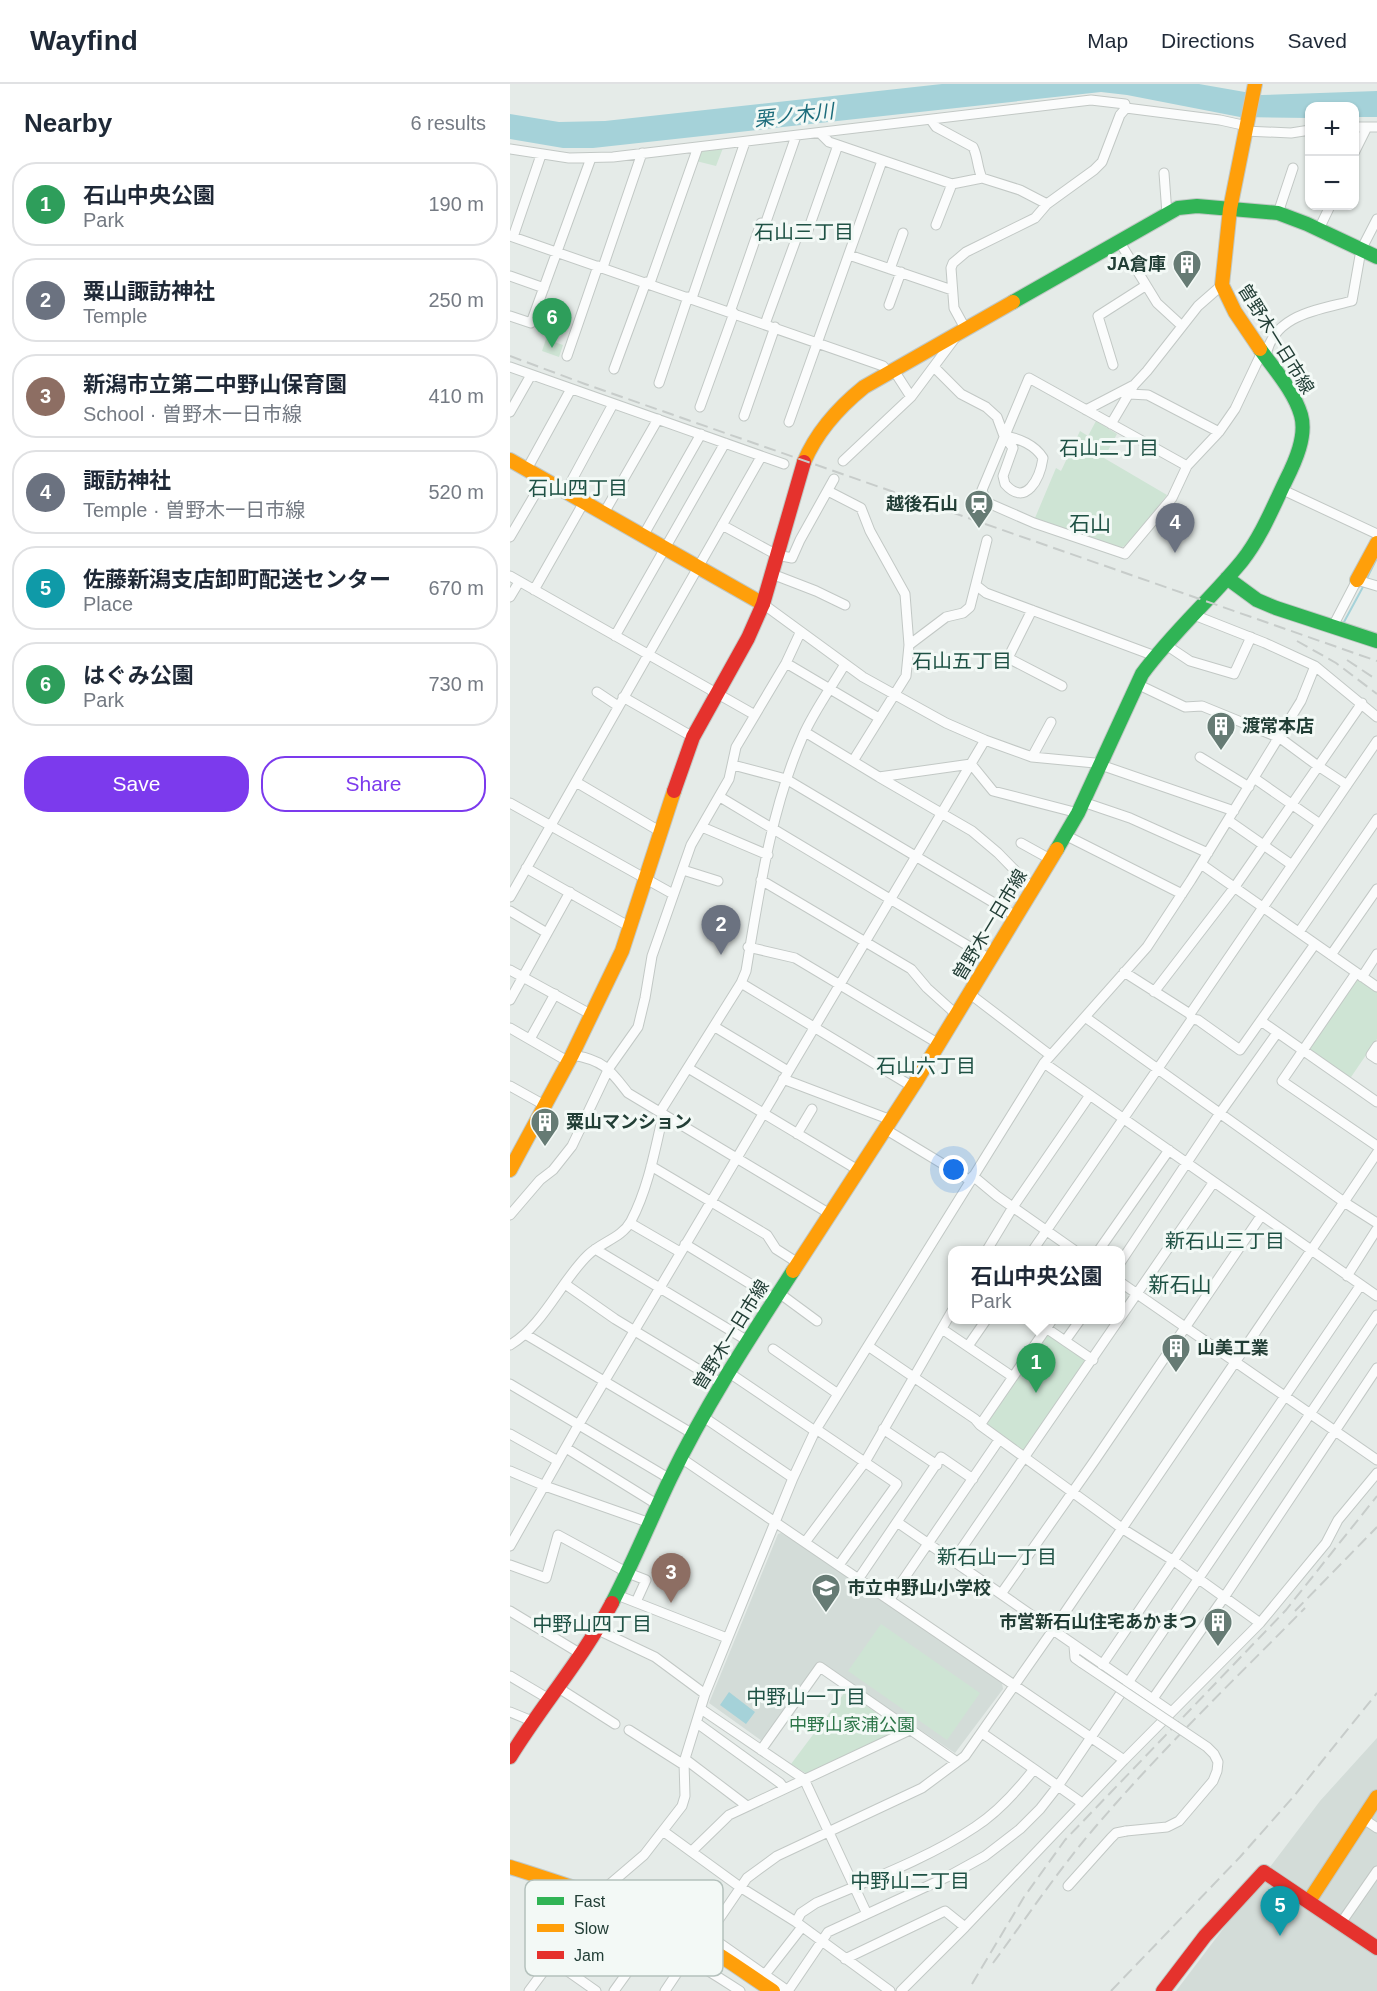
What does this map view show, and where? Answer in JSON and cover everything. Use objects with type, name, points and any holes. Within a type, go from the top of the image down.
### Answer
[{"type":"street","name":"曽野木一日市線","points":[[510,1757],[531,1721],[598,1630],[628,1573],[670,1479],[724,1377],[913,1087],[1065,835],[1137,684],[1155,656],[1251,550],[1283,490],[1297,457],[1303,425],[1301,414],[1294,399],[1235,312],[1222,285],[1230,209],[1254,89]]},
{"type":"street","points":[[510,149],[541,155],[591,158],[745,142],[1091,100],[1125,104],[1126,108],[1220,120],[1291,133],[1305,131]]},
{"type":"street","points":[[962,332],[954,308],[951,268],[953,263],[966,252],[1035,218],[1047,204],[1084,179],[1102,162],[1120,115],[1126,108]]},
{"type":"street","points":[[931,120],[936,127],[973,147],[982,178]]},
{"type":"street","points":[[1359,146],[1372,127]]},
{"type":"street","points":[[820,133],[838,145],[952,184],[982,178],[1020,190],[1047,204]]},
{"type":"street","points":[[700,407],[796,136]]},
{"type":"street","points":[[659,383],[745,142]]},
{"type":"street","points":[[765,324],[798,234],[806,236],[838,145]]},
{"type":"street","points":[[614,369],[698,147]]},
{"type":"street","points":[[567,356],[642,153]]},
{"type":"street","points":[[541,155],[511,236],[883,366],[890,371],[911,397]]},
{"type":"street","points":[[510,316],[531,323],[591,158]]},
{"type":"street","points":[[789,422],[882,161]]},
{"type":"street","points":[[1278,213],[1293,168]]},
{"type":"street","points":[[1164,173],[1167,213]]},
{"type":"street","points":[[936,225],[952,184]]},
{"type":"street","points":[[510,1170],[546,1106],[617,963],[693,737],[748,638],[763,604],[801,471],[810,448],[827,422],[842,405],[858,391],[890,371],[1167,213],[1187,206],[1278,213],[1319,229],[1377,257]]},
{"type":"street","points":[[1319,229],[1328,210]]},
{"type":"street","points":[[1187,466],[1029,378],[982,490],[986,502],[1034,523],[1125,554],[1172,498],[1187,466],[1219,432],[1235,410],[1253,367],[1264,354],[1268,343],[1278,329],[1303,314],[1352,301],[1361,250],[1377,219]]},
{"type":"street","points":[[890,268],[903,233]]},
{"type":"street","points":[[1119,241],[1157,303],[1182,327]]},
{"type":"street","points":[[849,255],[952,290]]},
{"type":"street","points":[[889,305],[900,272]]},
{"type":"street","points":[[510,276],[544,288]]},
{"type":"street","points":[[1112,424],[1134,385],[1198,306],[1222,285]]},
{"type":"street","points":[[1113,365],[1098,316],[1145,286]]},
{"type":"street","points":[[744,416],[775,327]]},
{"type":"street","points":[[843,460],[911,397],[962,332]]},
{"type":"street","points":[[510,367],[784,464]]},
{"type":"street","points":[[935,368],[961,394],[986,407],[997,417],[1004,436],[1012,444],[1013,452]]},
{"type":"street","points":[[510,412],[531,375]]},
{"type":"street","points":[[1086,410],[1134,385]]},
{"type":"street","points":[[527,469],[571,389]]},
{"type":"street","points":[[1129,394],[1148,395],[1219,432]]},
{"type":"street","points":[[566,491],[613,404]]},
{"type":"street","points":[[604,513],[658,419]]},
{"type":"street","points":[[644,536],[701,434]]},
{"type":"street","points":[[1004,436],[1014,437],[1037,450],[1043,458],[1031,489],[1018,493],[1005,484],[1003,476],[1013,452],[1019,447],[1028,445]]},
{"type":"street","points":[[615,636],[725,443]]},
{"type":"street","points":[[510,897],[761,457]]},
{"type":"street","points":[[510,460],[763,604],[863,677],[946,723],[1032,757],[1088,761],[1234,811]]},
{"type":"street","points":[[510,537],[544,479]]},
{"type":"street","points":[[722,525],[777,555],[792,558],[834,479]]},
{"type":"street","points":[[1283,490],[1377,534]]},
{"type":"street","points":[[828,491],[861,508],[870,531],[905,594],[909,645],[906,676],[852,761]]},
{"type":"street","points":[[534,590],[584,501]]},
{"type":"street","points":[[909,645],[946,617],[967,611],[970,607],[987,540]]},
{"type":"street","points":[[1333,626],[1377,543]]},
{"type":"street","points":[[772,574],[845,605]]},
{"type":"street","points":[[1227,578],[1257,600],[1307,620],[1377,641]]},
{"type":"street","points":[[510,597],[514,579],[755,715]]},
{"type":"street","points":[[1357,580],[1377,586]]},
{"type":"street","points":[[977,586],[986,593],[1155,656]]},
{"type":"street","points":[[1032,610],[1008,658],[1062,686]]},
{"type":"street","points":[[1194,615],[1315,666],[1377,717]]},
{"type":"street","points":[[510,1215],[540,1180],[553,1170],[572,1146],[609,1068],[638,1027],[652,956],[691,845],[729,780],[736,747],[786,663],[800,633]]},
{"type":"street","points":[[1166,645],[1190,661],[1234,674],[1251,638]]},
{"type":"street","points":[[786,663],[879,718]]},
{"type":"street","points":[[510,1345],[525,1334],[588,1255],[619,1234],[630,1223],[651,1167],[662,1114],[746,971],[748,947],[761,880],[786,779],[805,732],[845,664]]},
{"type":"street","points":[[616,1880],[644,1855],[684,1800],[684,1762],[705,1694],[793,1478],[815,1430],[1044,1063],[1147,947],[1182,894],[1280,738],[1301,700],[1315,666]]},
{"type":"street","points":[[1137,684],[1185,707],[1202,706],[1280,738],[1347,785]]},
{"type":"street","points":[[597,693],[621,701],[693,737]]},
{"type":"street","points":[[1154,992],[1234,888],[1362,703]]},
{"type":"street","points":[[1032,757],[1051,722]]},
{"type":"street","points":[[805,732],[972,831],[986,842],[1032,889]]},
{"type":"street","points":[[510,1546],[682,1248],[985,740]]},
{"type":"street","points":[[1036,1246],[1377,741]]},
{"type":"street","points":[[1200,757],[1292,805],[1320,824]]},
{"type":"street","points":[[879,777],[971,764]]},
{"type":"street","points":[[971,764],[993,791],[1130,818],[1208,853]]},
{"type":"street","points":[[733,765],[786,779],[1016,916]]},
{"type":"street","points":[[576,782],[662,832]]},
{"type":"street","points":[[720,797],[990,959]]},
{"type":"street","points":[[510,803],[673,894]]},
{"type":"street","points":[[1299,932],[1377,819]]},
{"type":"street","points":[[1229,821],[1292,865]]},
{"type":"street","points":[[702,827],[768,855]]},
{"type":"street","points":[[1065,835],[1182,894]]},
{"type":"street","points":[[1021,843],[1050,859]]},
{"type":"street","points":[[1201,864],[1377,987]]},
{"type":"street","points":[[526,868],[630,927]]},
{"type":"street","points":[[683,870],[718,881]]},
{"type":"street","points":[[761,880],[911,969],[927,988],[957,1015]]},
{"type":"street","points":[[1331,955],[1377,889]]},
{"type":"street","points":[[510,1000],[570,892]]},
{"type":"street","points":[[510,911],[547,933]]},
{"type":"street","points":[[1124,972],[1240,1050],[1315,944]]},
{"type":"street","points":[[748,947],[795,958],[939,1044]]},
{"type":"street","points":[[1377,954],[1359,975],[1282,1081],[1377,1146]]},
{"type":"street","points":[[510,970],[592,1015]]},
{"type":"street","points":[[741,983],[913,1087]]},
{"type":"street","points":[[530,1040],[555,994]]},
{"type":"street","points":[[970,994],[1050,1055]]},
{"type":"street","points":[[1085,1017],[1344,1202],[1377,1223]]},
{"type":"street","points":[[1261,1021],[1377,1102]]},
{"type":"street","points":[[715,1027],[786,1075],[888,1125],[972,1178],[1067,1246]]},
{"type":"street","points":[[510,1028],[570,1059],[590,1058],[609,1068],[628,1093],[830,1214]]},
{"type":"street","points":[[1125,1256],[1220,1113],[1277,1033]]},
{"type":"street","points":[[1377,1046],[1371,1055],[1377,1059]]},
{"type":"street","points":[[1044,1063],[1377,1296]]},
{"type":"street","points":[[688,1068],[858,1170]]},
{"type":"street","points":[[510,1086],[546,1106]]},
{"type":"street","points":[[990,1246],[1013,1207],[1090,1095]]},
{"type":"street","points":[[796,1134],[812,1109]]},
{"type":"street","points":[[1102,1246],[1169,1150]]},
{"type":"street","points":[[723,1910],[747,1878],[777,1856],[922,1788],[957,1762],[982,1733],[1123,1529],[1377,1153]]},
{"type":"street","points":[[651,1167],[767,1235],[776,1249],[798,1263]]},
{"type":"street","points":[[1368,1167],[1377,1172]]},
{"type":"street","points":[[1125,1313],[1213,1183]]},
{"type":"street","points":[[1001,1594],[1261,1216]]},
{"type":"street","points":[[630,1223],[777,1296],[818,1321]]},
{"type":"street","points":[[1347,1276],[1377,1229]]},
{"type":"street","points":[[595,1249],[748,1341]]},
{"type":"street","points":[[566,1284],[634,1331],[724,1377],[815,1430],[897,1484],[839,1565]]},
{"type":"street","points":[[1125,1285],[1377,1460]]},
{"type":"street","points":[[1102,1665],[1360,1286]]},
{"type":"street","points":[[759,1982],[788,1991],[828,1932],[947,1877],[986,1856],[1020,1829],[1058,1786],[1377,1315]]},
{"type":"street","points":[[806,1541],[865,1462],[948,1318]]},
{"type":"street","points":[[968,1346],[983,1324]]},
{"type":"street","points":[[980,1425],[1049,1324]]},
{"type":"street","points":[[1065,1341],[1077,1324]]},
{"type":"street","points":[[953,1561],[1118,1324]]},
{"type":"street","points":[[1046,1328],[1093,1360]]},
{"type":"street","points":[[942,1329],[1013,1377]]},
{"type":"street","points":[[525,1334],[693,1434]]},
{"type":"street","points":[[868,1346],[975,1419],[999,1440],[1072,1493],[1225,1596],[1260,1623]]},
{"type":"street","points":[[773,1349],[838,1394]]},
{"type":"street","points":[[1152,1700],[1225,1596],[1377,1368]]},
{"type":"street","points":[[510,1384],[670,1479]]},
{"type":"street","points":[[702,1416],[793,1478]]},
{"type":"street","points":[[884,1429],[937,1465]]},
{"type":"street","points":[[510,1434],[558,1461]]},
{"type":"street","points":[[890,1599],[999,1440]]},
{"type":"street","points":[[566,1448],[658,1505]]},
{"type":"street","points":[[859,1578],[942,1457],[973,1479]]},
{"type":"street","points":[[681,1458],[806,1541],[1124,1760]]},
{"type":"street","points":[[510,1471],[545,1486],[650,1523]]},
{"type":"street","points":[[901,1991],[965,1927],[1170,1711],[1260,1623],[1326,1544],[1338,1520],[1377,1473]]},
{"type":"street","points":[[897,1522],[1170,1711]]},
{"type":"street","points":[[510,1565],[546,1578],[558,1535],[628,1573],[646,1580],[636,1602]]},
{"type":"street","points":[[617,1595],[727,1638]]},
{"type":"street","points":[[510,1611],[581,1654]]},
{"type":"street","points":[[598,1630],[655,1657],[705,1694]]},
{"type":"street","points":[[1068,1886],[1116,1833],[1176,1824],[1213,1781],[1218,1762],[1207,1747],[1075,1658],[1074,1646]]},
{"type":"street","points":[[761,1750],[820,1666],[957,1762]]},
{"type":"street","points":[[510,1676],[553,1693],[615,1724]]},
{"type":"street","points":[[701,1709],[804,1779],[867,1914]]},
{"type":"street","points":[[510,1712],[531,1721]]},
{"type":"street","points":[[697,1723],[784,1788]]},
{"type":"street","points":[[629,1730],[684,1762],[747,1806]]},
{"type":"street","points":[[692,1851],[729,1815],[910,1730]]},
{"type":"street","points":[[982,1733],[1082,1803]]},
{"type":"street","points":[[759,1982],[799,1924],[801,1912],[948,1843],[976,1827],[1001,1806],[1034,1769]]},
{"type":"street","points":[[1309,1901],[1377,1797]]},
{"type":"street","points":[[1362,1818],[1377,1828]]},
{"type":"street","points":[[663,1831],[740,1887],[799,1924],[890,1991]]},
{"type":"street","points":[[510,1867],[539,1880]]},
{"type":"street","points":[[1341,1923],[1377,1871]]},
{"type":"street","points":[[1163,1991],[1205,1936],[1264,1872],[1377,1948]]},
{"type":"street","points":[[510,1875],[525,1880]]},
{"type":"street","points":[[846,1959],[945,1911],[965,1927]]},
{"type":"street","points":[[723,1961],[773,1991]]},
{"type":"street","points":[[723,1973],[740,1991]]},
{"type":"street","points":[[529,1991],[540,1976]]},
{"type":"street","points":[[575,1976],[596,1991]]},
{"type":"street","points":[[614,1991],[625,1976]]},
{"type":"street","points":[[665,1991],[676,1976]]},
{"type":"shaded area","name":"市立中野山小学校","points":[[781,1533],[837,1567],[980,1665],[1002,1683],[1003,1689],[955,1753],[818,1662],[762,1741],[709,1703],[778,1534]]},
{"type":"shaded area","points":[[1377,1738],[1377,1991],[1176,1991],[1320,1801]]},
{"type":"green space","points":[[723,148],[716,166],[696,161],[704,151]]},
{"type":"green space","points":[[546,339],[563,345],[559,357],[542,351]]},
{"type":"green space","points":[[1096,421],[1117,434],[1104,458],[1167,495],[1127,545],[1120,548],[1035,518],[1056,468],[1061,471],[1080,431],[1088,436]]},
{"type":"green space","points":[[1359,979],[1377,991],[1377,1039],[1349,1080],[1308,1051],[1355,980]]},
{"type":"green space","points":[[1048,1332],[1088,1360],[1024,1453],[984,1426]]},
{"type":"green space","points":[[881,1624],[980,1693],[947,1740],[848,1671]]},
{"type":"green space","name":"中野山家浦公園","points":[[845,1692],[900,1728],[899,1731],[807,1774],[791,1764]]},
{"type":"water","name":"栗ノ木川","points":[[942,84],[1199,84],[1262,95],[1377,91],[1377,117],[1359,117],[1359,102],[1305,102],[1305,118],[1240,117],[1101,92],[593,148],[563,148],[510,139],[510,114],[559,122],[605,121]]},
{"type":"water","points":[[729,1692],[755,1712],[746,1724],[720,1705]]},
{"type":"waterway","points":[[1366,580],[1377,558]]},
{"type":"waterway","points":[[1344,622],[1364,585]]},
{"type":"railway","points":[[510,356],[1377,661]]},
{"type":"railway","points":[[1297,641],[1336,663],[1377,694]]},
{"type":"railway","points":[[1347,660],[1377,680]]},
{"type":"railway","points":[[972,1984],[1024,1897],[1065,1840],[1286,1610],[1377,1496]]},
{"type":"railway","points":[[1295,1611],[1377,1527]]},
{"type":"railway","points":[[993,1963],[1097,1825],[1147,1769],[1305,1608]]},
{"type":"railway","points":[[1111,1991],[1240,1857],[1294,1796],[1377,1693]]},
{"type":"traffic: fast","points":[[1013,302],[1178,208],[1197,206],[1278,213],[1377,257]]},
{"type":"traffic: fast","points":[[1057,849],[1078,813],[1142,674],[1249,552],[1293,465],[1301,440],[1301,415],[1289,389],[1260,349]]},
{"type":"traffic: fast","points":[[1227,578],[1257,600],[1276,608],[1377,641]]},
{"type":"traffic: fast","points":[[612,1603],[698,1425],[793,1271]]},
{"type":"traffic: slow","points":[[1255,84],[1230,209],[1222,285],[1235,312],[1260,349]]},
{"type":"traffic: slow","points":[[804,462],[815,440],[829,421],[864,387],[1013,302]]},
{"type":"traffic: slow","points":[[510,460],[763,604]]},
{"type":"traffic: slow","points":[[1357,580],[1377,543]]},
{"type":"traffic: slow","points":[[510,1170],[572,1055],[622,951],[674,791]]},
{"type":"traffic: slow","points":[[793,1271],[915,1083],[1057,849]]},
{"type":"traffic: slow","points":[[1309,1901],[1377,1797]]},
{"type":"traffic: slow","points":[[510,1867],[551,1880]]},
{"type":"traffic: slow","points":[[723,1957],[773,1991]]},
{"type":"traffic: jam","points":[[674,791],[693,737],[748,638],[763,604],[804,462]]},
{"type":"traffic: jam","points":[[510,1757],[588,1643],[612,1603]]},
{"type":"traffic: jam","points":[[1163,1991],[1205,1936],[1264,1872],[1377,1948]]},
{"type":"place","name":"JA倉庫","points":[[1187,290]]},
{"type":"place","name":"はぐみ公園","points":[[552,348]]},
{"type":"place","name":"越後石山","points":[[979,530]]},
{"type":"place","name":"諏訪神社","points":[[1175,553]]},
{"type":"place","name":"渡常本店","points":[[1221,752]]},
{"type":"place","name":"粟山諏訪神社","points":[[721,955]]},
{"type":"place","name":"粟山マンション","points":[[545,1148]]},
{"type":"place","name":"山美工業","points":[[1176,1374]]},
{"type":"place","name":"石山中央公園","points":[[1036,1393]]},
{"type":"place","name":"新潟市立第二中野山保育園","points":[[671,1603]]},
{"type":"place","name":"市立中野山小学校","points":[[826,1614]]},
{"type":"place","name":"市営新石山住宅あかまつ","points":[[1218,1648]]},
{"type":"place","name":"佐藤新潟支店卸町配送センター","points":[[1280,1936]]},
{"type":"district","name":"石山三丁目","points":[[804,232]]},
{"type":"district","name":"石山二丁目","points":[[1109,448]]},
{"type":"district","name":"石山四丁目","points":[[578,488]]},
{"type":"district","name":"石山","points":[[1090,523]]},
{"type":"district","name":"石山五丁目","points":[[962,661]]},
{"type":"district","name":"石山六丁目","points":[[926,1066]]},
{"type":"district","name":"新石山三丁目","points":[[1225,1241]]},
{"type":"district","name":"新石山","points":[[1180,1284]]},
{"type":"district","name":"新石山一丁目","points":[[997,1557]]},
{"type":"district","name":"中野山四丁目","points":[[592,1624]]},
{"type":"district","name":"中野山一丁目","points":[[806,1697]]},
{"type":"district","name":"中野山二丁目","points":[[910,1881]]}]
